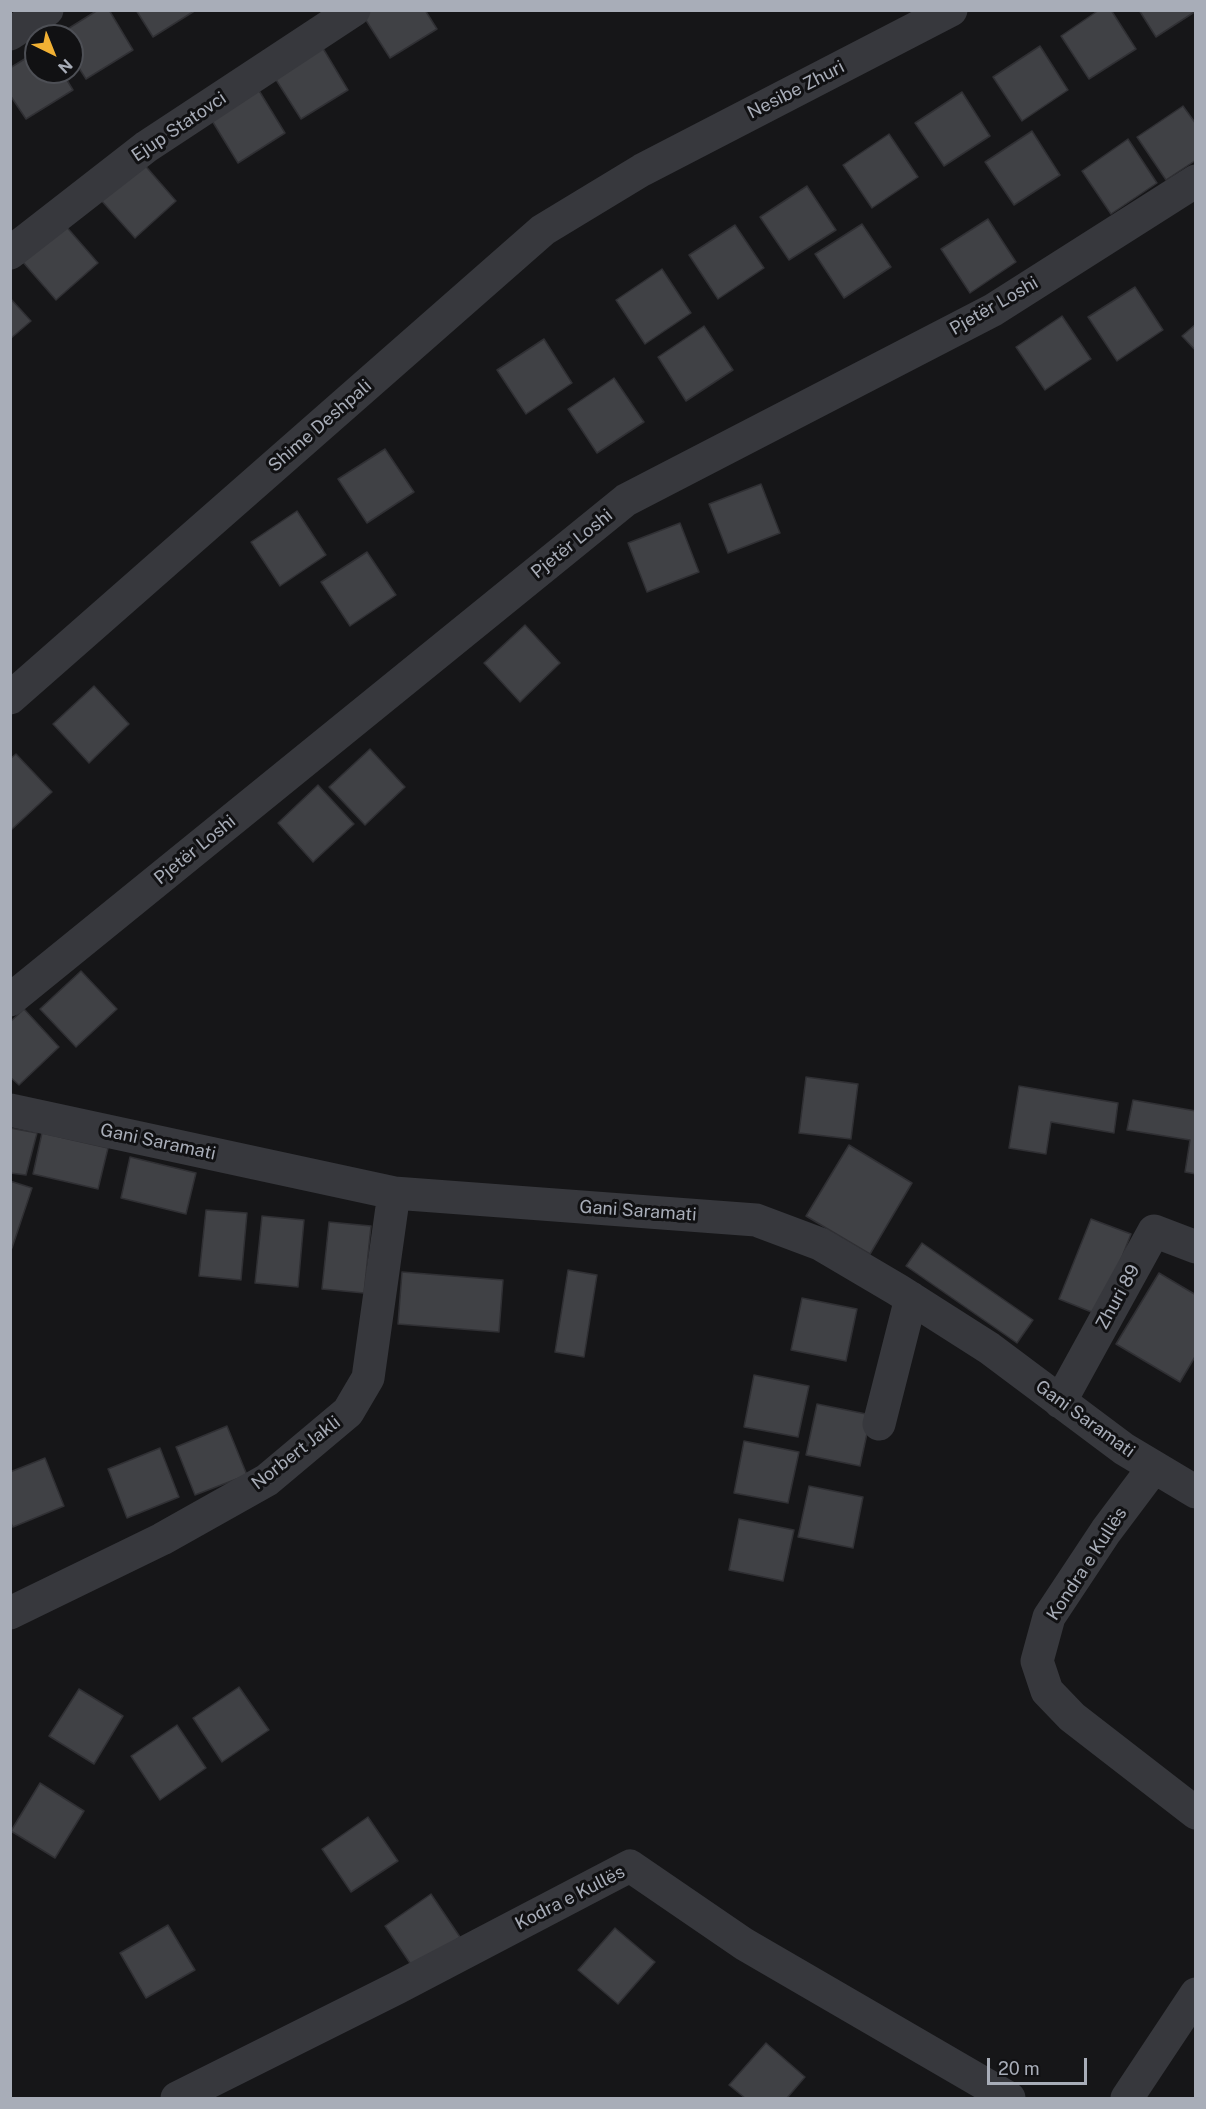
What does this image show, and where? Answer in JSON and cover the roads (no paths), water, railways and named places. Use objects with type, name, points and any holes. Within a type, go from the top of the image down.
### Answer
[{"type":"street","points":[[10,34],[47,10]]},
{"type":"street","name":"Ejup Statovci","points":[[10,253],[146,147],[354,10]]},
{"type":"street","name":"Nesibe Zhuri","points":[[642,170],[951,10]]},
{"type":"street","name":"Shime Deshpali","points":[[10,698],[543,230],[642,170]]},
{"type":"street","name":"Pjetër Loshi","points":[[10,1000],[626,500],[993,310],[1196,181]]},
{"type":"street","name":"Gani Saramati","points":[[10,1110],[394,1192],[756,1220],[820,1244],[911,1298],[989,1348],[1124,1449],[1196,1492]]},
{"type":"street","name":"Norbert Jakli","points":[[10,1613],[162,1539],[267,1480],[348,1412],[368,1378],[394,1192]]},
{"type":"street","name":"Zhuri 89","points":[[1060,1402],[1154,1230],[1196,1247]]},
{"type":"street","points":[[879,1424],[911,1298]]},
{"type":"street","name":"Kondra e Kullës","points":[[1154,1467],[1106,1531],[1049,1617],[1037,1660],[1047,1691],[1072,1717],[1196,1814]]},
{"type":"street","name":"Kodra e Kullës","points":[[177,2098],[397,1988],[630,1866],[744,1944],[1009,2098]]},
{"type":"street","points":[[1127,2098],[1196,1994]]}]
